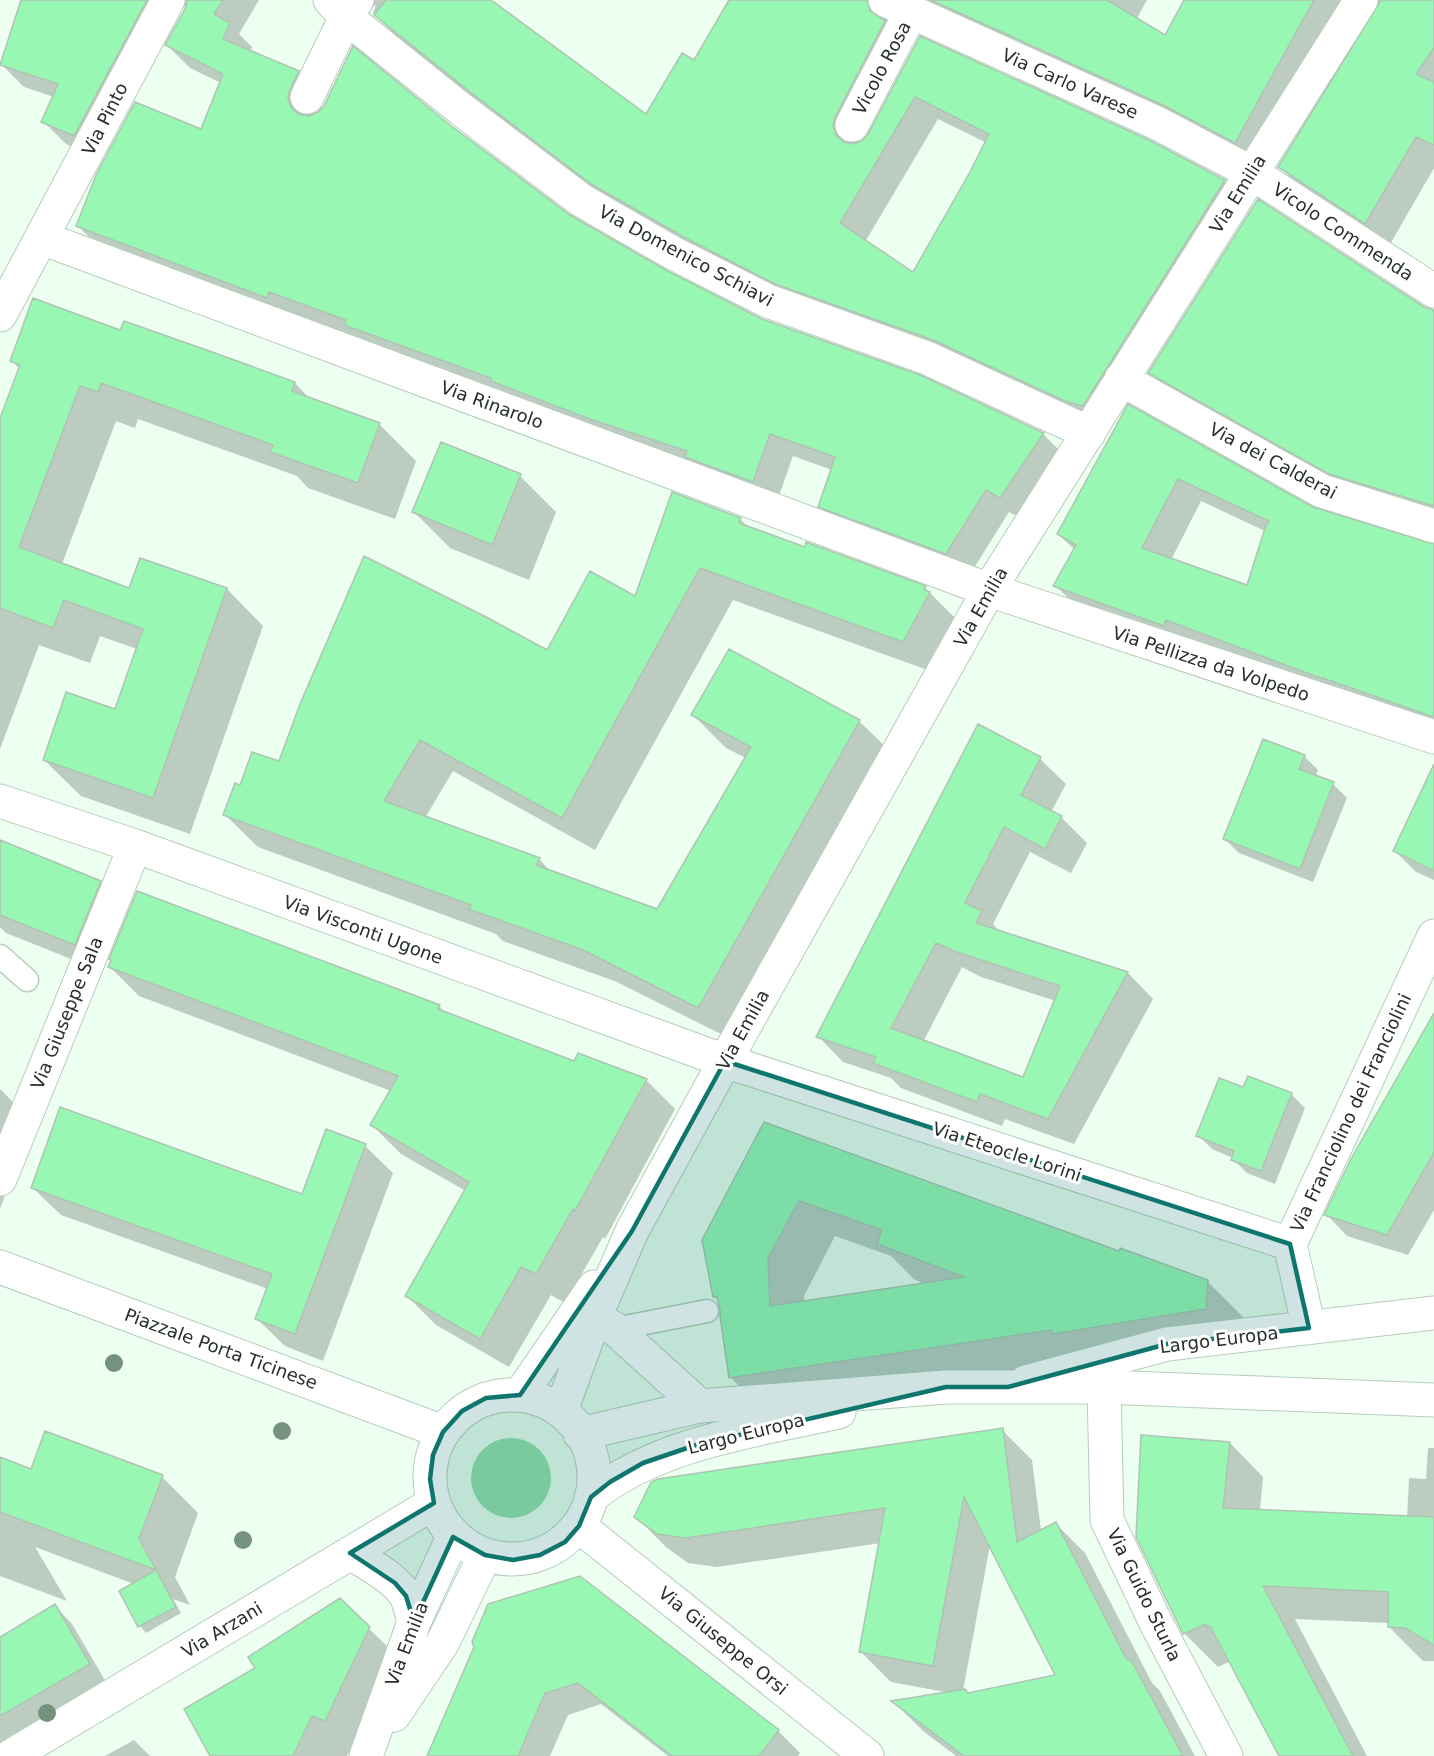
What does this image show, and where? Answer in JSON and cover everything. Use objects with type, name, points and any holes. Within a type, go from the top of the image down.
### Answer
[{"type":"street","name":"Via Pinto","points":[[0,315],[168,0]]},
{"type":"street","name":"Via Emilia","points":[[520,1395],[632,1231],[989,590],[1360,0]]},
{"type":"street","points":[[307,97],[344,6]]},
{"type":"street","name":"Via Domenico Schiavi","points":[[344,6],[462,111],[581,200],[673,253],[768,301],[927,358],[1089,433]]},
{"type":"street","name":"Via Carlo Varese","points":[[913,7],[1157,123],[1252,173]]},
{"type":"street","name":"Vicolo Rosa","points":[[852,125],[913,7]]},
{"type":"street","name":"Vicolo Commenda","points":[[1252,173],[1434,291]]},
{"type":"street","points":[[0,264],[42,238]]},
{"type":"street","name":"Via Rinarolo","points":[[42,238],[989,590]]},
{"type":"street","name":"Via dei Calderai","points":[[1121,379],[1322,491],[1434,526]]},
{"type":"street","name":"Via Pellizza da Volpedo","points":[[989,590],[1434,737]]},
{"type":"street","name":"Via Visconti Ugone","points":[[0,801],[135,846],[725,1061]]},
{"type":"street","name":"Via Giuseppe Sala","points":[[0,1179],[135,846]]},
{"type":"street","name":"Via Franciolino dei Franciolini","points":[[1309,1328],[1290,1244],[1434,936]]},
{"type":"street","name":"Via Eteocle Lorini","points":[[725,1061],[1290,1244]]},
{"type":"street","name":"Via Emilia","points":[[570,1422],[605,1323],[632,1231]]},
{"type":"street","name":"Piazzale Porta Ticinese","points":[[0,1267],[443,1432]]},
{"type":"street","name":"Largo Europa","points":[[1008,1387],[1167,1344],[1434,1312]]},
{"type":"street","points":[[605,1323],[700,1406]]},
{"type":"street","name":"Largo Europa","points":[[585,1512],[610,1482],[643,1463],[696,1445],[946,1387]]},
{"type":"street","name":"Largo Europa","points":[[570,1422],[700,1406],[946,1387],[1104,1387],[1434,1400]]},
{"type":"street","name":"Via Guido Sturla","points":[[1104,1387],[1107,1520],[1156,1623],[1226,1756]]},
{"type":"street","points":[[514,1393],[535,1398],[570,1422],[593,1458],[596,1486],[585,1512],[565,1542],[540,1555],[513,1560],[485,1555],[453,1537],[434,1503],[430,1479],[433,1455],[443,1432],[462,1411],[486,1398],[514,1393]]},
{"type":"street","name":"Via Arzani","points":[[11,1756],[434,1503]]},
{"type":"street","name":"Via Giuseppe Orsi","points":[[585,1512],[867,1756]]},
{"type":"street","name":"Via Emilia","points":[[367,1755],[414,1622],[453,1537]]},
{"type":"street","points":[[350,1553],[395,1583],[406,1596],[414,1622]]},
{"type":"street","name":"Via Emilia","points":[[367,1755],[443,1642],[485,1555]]},
{"type":"lane","points":[[0,956],[27,980]]},
{"type":"lane","points":[[605,1323],[707,1311]]},
{"type":"highlighted area","points":[[725,1061],[1290,1244],[1309,1328],[1167,1344],[1008,1387],[946,1387],[696,1445],[643,1463],[610,1482],[591,1497],[579,1526],[565,1542],[540,1555],[513,1560],[485,1555],[453,1537],[414,1622],[406,1596],[395,1583],[350,1553],[434,1503],[430,1479],[433,1455],[443,1432],[462,1411],[486,1398],[520,1395],[632,1231]]},
{"type":"green space","points":[[511,1438],[526,1441],[539,1450],[548,1463],[551,1478],[548,1493],[539,1506],[526,1515],[511,1518],[496,1515],[483,1506],[474,1493],[471,1478],[474,1463],[483,1450],[496,1441]]},
{"type":"building","points":[[21,0],[147,0],[74,136],[41,122],[58,84],[0,65]]},
{"type":"building","points":[[187,0],[223,0],[214,14],[230,23],[223,39],[299,71],[288,98],[291,107],[298,114],[309,116],[324,106],[353,46],[450,125],[570,215],[664,269],[762,319],[920,375],[1044,433],[1000,498],[986,490],[946,554],[818,507],[835,457],[770,434],[753,482],[685,457],[687,451],[587,418],[491,381],[491,378],[344,325],[346,320],[269,292],[267,298],[76,226],[96,175],[135,102],[201,129],[223,74],[165,45],[185,9]]},
{"type":"building","points":[[386,0],[491,0],[646,114],[682,53],[694,60],[729,0],[867,0],[870,11],[885,21],[835,117],[833,126],[836,135],[844,142],[852,144],[862,141],[868,134],[920,36],[1149,140],[1225,180],[1083,406],[1065,401],[933,340],[775,284],[682,236],[591,184],[374,15]],"holes":[[[915,97],[989,134],[913,272],[840,223]]]},
{"type":"building","points":[[931,0],[1107,0],[1165,35],[1184,0],[1314,0],[1235,143],[1165,106]]},
{"type":"building","points":[[1381,0],[1434,0],[1434,48],[1416,74],[1434,82],[1434,145],[1416,137],[1365,224],[1278,167]]},
{"type":"building","points":[[1258,199],[1424,307],[1434,310],[1434,506],[1329,474],[1148,373]]},
{"type":"building","points":[[33,298],[120,330],[124,321],[212,352],[295,382],[292,391],[380,423],[358,483],[270,452],[273,445],[101,383],[98,392],[80,386],[19,547],[129,588],[140,558],[227,588],[153,798],[43,760],[66,692],[115,709],[143,629],[64,600],[53,628],[0,608],[0,418],[20,365],[10,361]]},
{"type":"building","points":[[1128,404],[1313,507],[1434,544],[1434,717],[1323,679],[1166,620],[1164,626],[1053,586],[1076,545],[1057,534]],"holes":[[[1178,479],[1269,521],[1247,585],[1142,548]]]},
{"type":"building","points":[[441,442],[521,474],[492,545],[412,512]]},
{"type":"building","points":[[672,492],[741,518],[739,523],[805,547],[806,542],[926,586],[924,590],[930,592],[903,642],[700,568],[562,818],[420,740],[384,801],[540,858],[536,865],[657,909],[751,747],[691,715],[729,649],[860,720],[698,1008],[583,950],[469,909],[471,905],[223,815],[235,783],[240,785],[252,752],[279,761],[300,704],[364,556],[547,650],[590,571],[635,596]]},
{"type":"building","points":[[978,724],[1041,757],[1021,795],[1062,816],[1045,849],[1004,827],[965,903],[982,911],[976,923],[1128,972],[1048,1119],[980,1094],[977,1102],[873,1063],[876,1057],[816,1037]],"holes":[[[936,943],[1060,986],[1023,1077],[891,1028]]]},
{"type":"building","points":[[1263,739],[1305,755],[1299,769],[1334,782],[1300,869],[1223,839]]},
{"type":"building","points":[[1434,764],[1434,871],[1393,851]]},
{"type":"building","points":[[0,840],[101,881],[75,945],[0,915]]},
{"type":"building","points":[[137,891],[440,1005],[438,1009],[574,1061],[578,1053],[647,1079],[575,1211],[573,1209],[536,1274],[521,1267],[480,1339],[405,1296],[469,1182],[370,1125],[398,1076],[108,967],[111,960],[109,959]]},
{"type":"building","points":[[1434,1013],[1434,1152],[1387,1235],[1324,1215],[1352,1157]]},
{"type":"building","points":[[1248,1076],[1292,1093],[1261,1171],[1231,1160],[1234,1151],[1196,1136],[1219,1078],[1243,1087]]},
{"type":"building","points":[[60,1107],[302,1194],[326,1129],[366,1144],[295,1334],[255,1319],[272,1274],[31,1188]]},
{"type":"building","points":[[764,1122],[1119,1251],[1120,1248],[1208,1280],[1206,1309],[1053,1334],[1052,1330],[729,1378],[720,1309],[717,1297],[713,1297],[702,1240]],"holes":[[[799,1201],[882,1230],[877,1244],[964,1277],[770,1306],[768,1258]]]},
{"type":"building","points":[[1003,1428],[1017,1542],[1056,1522],[1127,1660],[1131,1660],[1183,1756],[964,1756],[891,1701],[965,1689],[968,1693],[1055,1675],[964,1497],[933,1666],[859,1652],[885,1508],[686,1538],[657,1534],[634,1517],[651,1482],[658,1479]]},
{"type":"building","points":[[45,1431],[163,1475],[139,1539],[156,1570],[0,1512],[0,1457],[31,1469]]},
{"type":"building","points":[[1141,1435],[1230,1442],[1223,1508],[1434,1517],[1434,1645],[1405,1628],[1388,1627],[1388,1592],[1263,1586],[1353,1756],[1279,1756],[1210,1626],[1207,1628],[1206,1624],[1183,1634],[1136,1537]]},
{"type":"building","points":[[156,1570],[176,1607],[138,1627],[119,1591]]},
{"type":"building","points":[[580,1576],[779,1730],[759,1756],[672,1756],[578,1683],[545,1693],[518,1756],[427,1756],[474,1647],[472,1642],[488,1604]]},
{"type":"building","points":[[340,1598],[370,1627],[325,1721],[312,1716],[293,1756],[210,1756],[184,1709],[255,1668],[248,1657]]},
{"type":"building","points":[[55,1604],[90,1664],[0,1716],[0,1637]]}]
